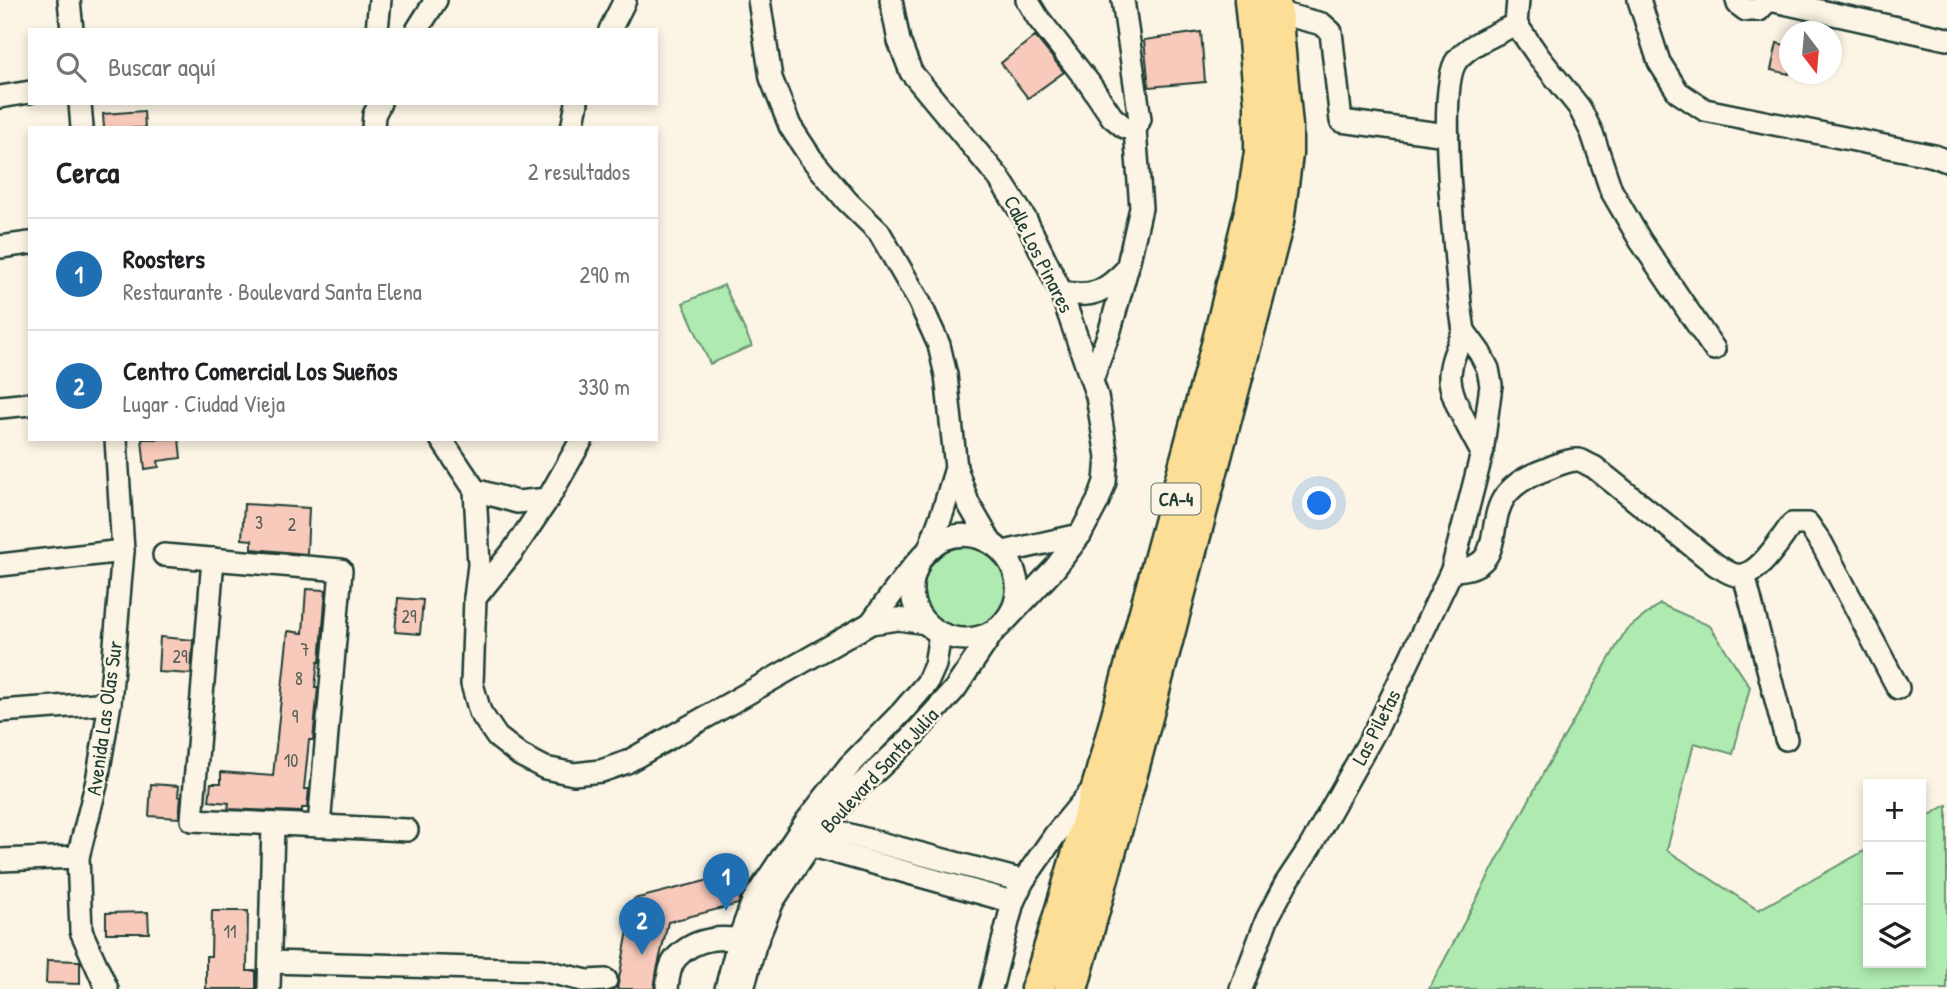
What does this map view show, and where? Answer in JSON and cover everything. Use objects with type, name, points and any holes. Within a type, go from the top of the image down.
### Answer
[{"type":"highway","name":"CA-4","points":[[1037,989],[1101,778],[1218,345],[1254,199],[1261,152],[1267,4]]},
{"type":"highway","name":"CA-4","points":[[1071,989],[1277,222],[1286,126],[1267,4]]},
{"type":"street","points":[[69,0],[72,28]]},
{"type":"street","points":[[377,28],[380,0]]},
{"type":"street","points":[[418,28],[436,0]]},
{"type":"street","points":[[611,28],[625,0]]},
{"type":"street","points":[[442,441],[475,490],[479,565],[472,684],[480,712],[497,737],[520,755],[545,768],[574,774],[601,771],[627,762],[870,623],[898,619],[958,639],[976,639],[999,626],[1015,604],[1017,586],[1014,568],[968,503],[956,468],[947,375],[939,345],[919,301],[879,232],[847,201],[811,158],[790,125],[771,78],[759,0]]},
{"type":"street","name":"Calle Los Pinares","points":[[891,0],[899,41],[911,72],[999,178],[1026,220],[1061,292],[1097,396],[1107,457],[1098,501],[1080,535],[1055,568],[999,626]]},
{"type":"street","points":[[1027,0],[1112,117],[1124,127],[1135,130]]},
{"type":"street","points":[[1092,380],[1110,330],[1141,208],[1135,130],[1140,119],[1123,0]]},
{"type":"street","points":[[1518,0],[1516,24],[1579,107],[1592,133],[1611,190],[1640,240],[1714,349]]},
{"type":"street","points":[[1639,0],[1659,62],[1678,92],[1705,110],[1934,156],[1947,161]]},
{"type":"street","points":[[1737,0],[1746,10],[1759,10],[1769,0],[1947,39]]},
{"type":"street","points":[[1267,4],[1322,24],[1331,32],[1341,121],[1447,135]]},
{"type":"street","name":"Las Piletas","points":[[1482,453],[1455,398],[1450,380],[1453,359],[1464,331],[1447,135],[1449,88],[1455,62],[1471,48],[1516,24]]},
{"type":"street","points":[[0,97],[28,92]]},
{"type":"street","points":[[80,105],[82,126]]},
{"type":"street","points":[[572,126],[577,105]]},
{"type":"street","points":[[0,247],[28,243]]},
{"type":"street","points":[[1061,292],[1078,296],[1097,292],[1112,284],[1127,269]]},
{"type":"street","name":"Las Piletas","points":[[1241,989],[1267,919],[1379,724],[1451,570],[1482,453],[1491,385],[1484,361],[1464,331]]},
{"type":"street","points":[[0,407],[28,404]]},
{"type":"street","name":"Avenida Las Olas Sur","points":[[107,989],[81,931],[78,857],[97,781],[110,702],[123,551],[116,441]]},
{"type":"street","points":[[475,598],[513,551],[548,499],[581,441]]},
{"type":"street","points":[[1451,570],[1476,566],[1485,558],[1493,540],[1504,497],[1523,479],[1578,460],[1594,467],[1716,565],[1734,575],[1752,572],[1792,524],[1808,524],[1822,544],[1898,688]]},
{"type":"street","points":[[743,989],[753,901],[808,834],[850,765],[927,683],[934,665],[933,629],[917,609],[912,593],[913,577],[943,511],[956,468]]},
{"type":"street","points":[[475,490],[517,502],[548,499]]},
{"type":"street","points":[[870,623],[924,555],[942,540],[958,535],[974,536],[997,547],[1080,535]]},
{"type":"street","points":[[0,565],[123,551]]},
{"type":"street","points":[[164,555],[341,570],[319,826]]},
{"type":"street","points":[[213,559],[192,820],[407,830]]},
{"type":"street","points":[[1744,575],[1786,739]]},
{"type":"street","name":"Boulevard Santa Julia","points":[[808,834],[910,740],[955,689],[999,626]]},
{"type":"street","points":[[0,711],[110,702]]},
{"type":"street","points":[[991,989],[1013,902],[1023,881],[1055,835],[1101,778]]},
{"type":"street","points":[[270,989],[273,824]]},
{"type":"street","points":[[808,834],[849,836],[1023,881]]},
{"type":"street","points":[[808,834],[1013,902]]},
{"type":"street","points":[[0,860],[78,857]]},
{"type":"street","points":[[667,989],[675,958],[695,944],[725,937],[747,942]]},
{"type":"street","points":[[726,989],[747,942]]},
{"type":"street","points":[[270,962],[541,970],[569,983],[606,980]]},
{"type":"green space","points":[[724,285],[752,346],[710,364],[683,303]]},
{"type":"green space","points":[[975,543],[999,558],[1009,585],[1007,600],[990,623],[962,631],[935,621],[920,599],[921,573],[937,551]]},
{"type":"green space","points":[[1660,604],[1710,626],[1750,687],[1733,754],[1694,743],[1667,850],[1758,910],[1863,852],[1863,968],[1926,968],[1926,817],[1947,805],[1947,989],[1429,989],[1546,768],[1626,630]]},
{"type":"building","points":[[1201,32],[1205,82],[1149,87],[1144,40]]},
{"type":"building","points":[[1035,36],[1064,72],[1028,98],[1001,63]]},
{"type":"building","points":[[1777,43],[1779,44],[1779,72],[1771,70]]},
{"type":"building","points":[[144,111],[145,126],[104,126],[103,114]]},
{"type":"building","points":[[142,441],[179,441],[181,458],[158,461],[159,467],[145,469]]},
{"type":"building","points":[[244,504],[309,508],[307,554],[252,549],[252,540],[242,539]]},
{"type":"building","points":[[306,589],[326,590],[320,662],[315,687],[318,687],[313,740],[309,740],[304,789],[309,789],[307,808],[302,808],[302,812],[228,809],[229,803],[209,801],[211,783],[221,783],[221,772],[273,776],[288,631],[303,633]]},
{"type":"building","points":[[398,598],[423,600],[420,634],[395,632]]},
{"type":"building","points":[[160,637],[193,640],[191,674],[158,672]]},
{"type":"building","points":[[151,784],[179,786],[179,818],[149,816]]},
{"type":"building","points":[[737,873],[740,898],[738,904],[668,922],[654,989],[617,989],[634,899]]},
{"type":"building","points":[[212,911],[248,911],[247,971],[256,971],[256,989],[206,989],[206,956],[211,956]]},
{"type":"building","points":[[148,912],[149,933],[106,933],[106,913]]},
{"type":"building","points":[[47,960],[80,961],[80,984],[46,983]]},
{"type":"place","name":"Roosters","points":[[726,911]]},
{"type":"place","name":"Centro Comercial Los Sueños","points":[[642,955]]}]
